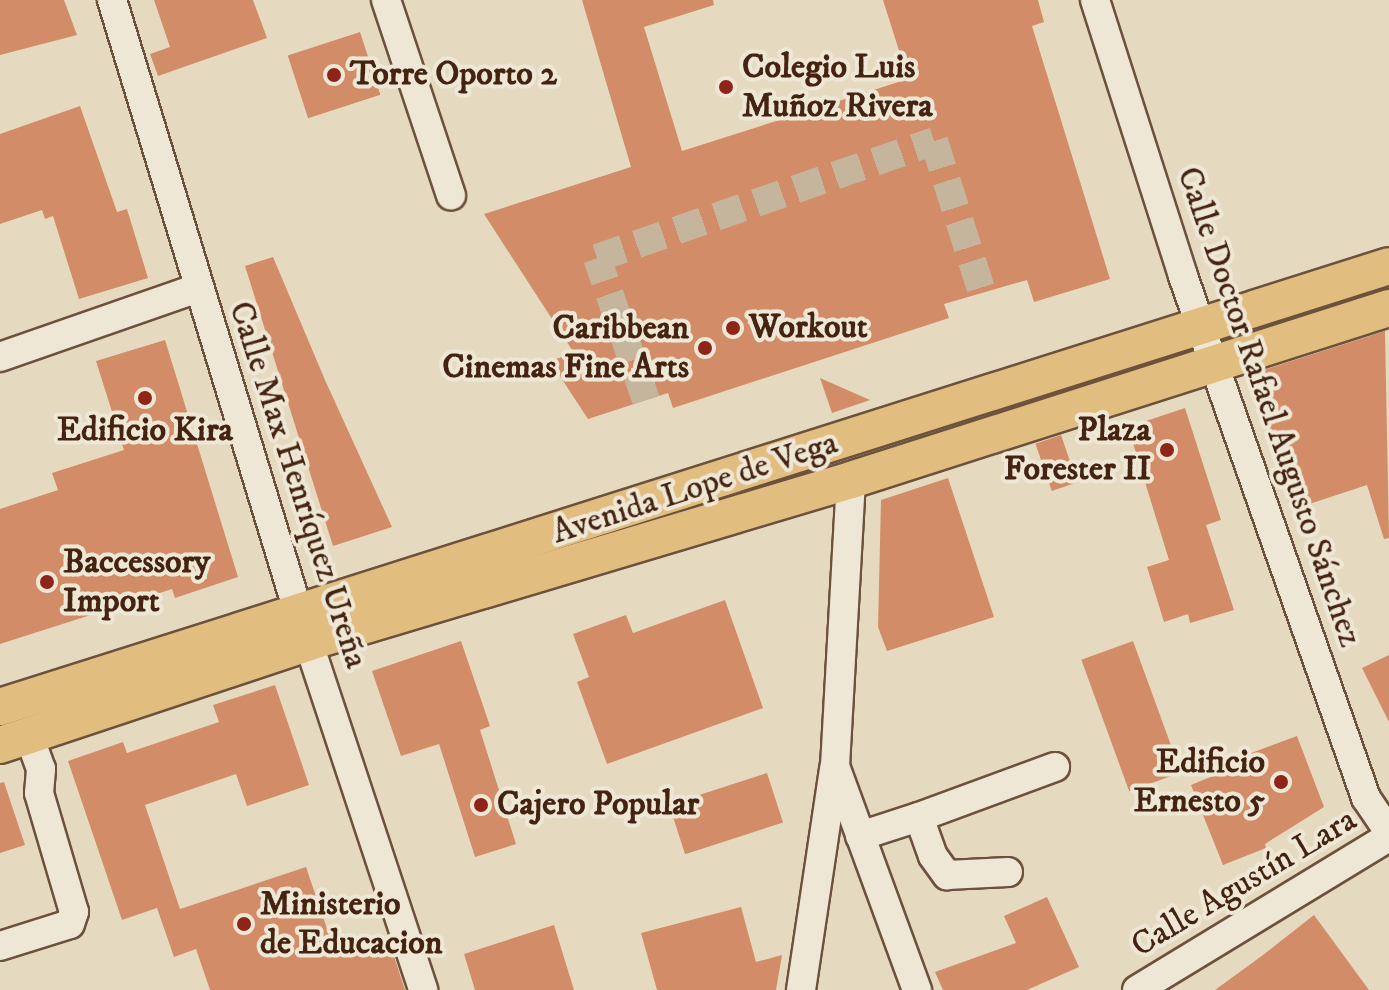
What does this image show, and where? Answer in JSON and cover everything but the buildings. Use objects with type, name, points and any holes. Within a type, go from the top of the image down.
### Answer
[{"type":"main road","name":"Avenida Lope de Vega","points":[[15,740],[303,626],[1200,325],[1389,266]]},
{"type":"main road","name":"Avenida Lope de Vega","points":[[0,707],[851,480],[1389,308]]},
{"type":"street","name":"Calle Max Henríquez Ureña","points":[[112,0],[303,626],[423,990]]},
{"type":"street","points":[[386,0],[451,195]]},
{"type":"street","name":"Calle Doctor Rafael Augusto Sánchez","points":[[1095,0],[1213,364],[1366,798],[1389,835]]},
{"type":"street","points":[[0,357],[198,288]]},
{"type":"street","points":[[801,990],[835,766],[851,480]]},
{"type":"street","points":[[0,946],[70,924],[74,912],[39,793],[41,769],[15,740]]},
{"type":"street","points":[[835,766],[917,990]]},
{"type":"street","points":[[860,836],[1055,767]]},
{"type":"street","points":[[919,817],[933,856],[947,875],[1008,872]]},
{"type":"street","name":"Calle Agustín Lara","points":[[1137,990],[1389,835]]},
{"type":"tunnel","points":[[646,400],[597,258],[934,141],[982,292]]},
{"type":"place","name":"Torre Oporto 2","points":[[334,75]]},
{"type":"place","name":"Colegio Luis Muñoz Rivera","points":[[726,87]]},
{"type":"place","name":"Workout","points":[[733,328]]},
{"type":"place","name":"Caribbean Cinemas Fine Arts","points":[[705,348]]},
{"type":"place","name":"Edificio Kira","points":[[145,398]]},
{"type":"place","name":"Plaza Forester II","points":[[1167,450]]},
{"type":"place","name":"Baccessory Import","points":[[47,582]]},
{"type":"place","name":"Edificio Ernesto 5","points":[[1281,782]]},
{"type":"place","name":"Cajero Popular","points":[[481,805]]},
{"type":"place","name":"Ministerio de Educacion","points":[[244,924]]}]
